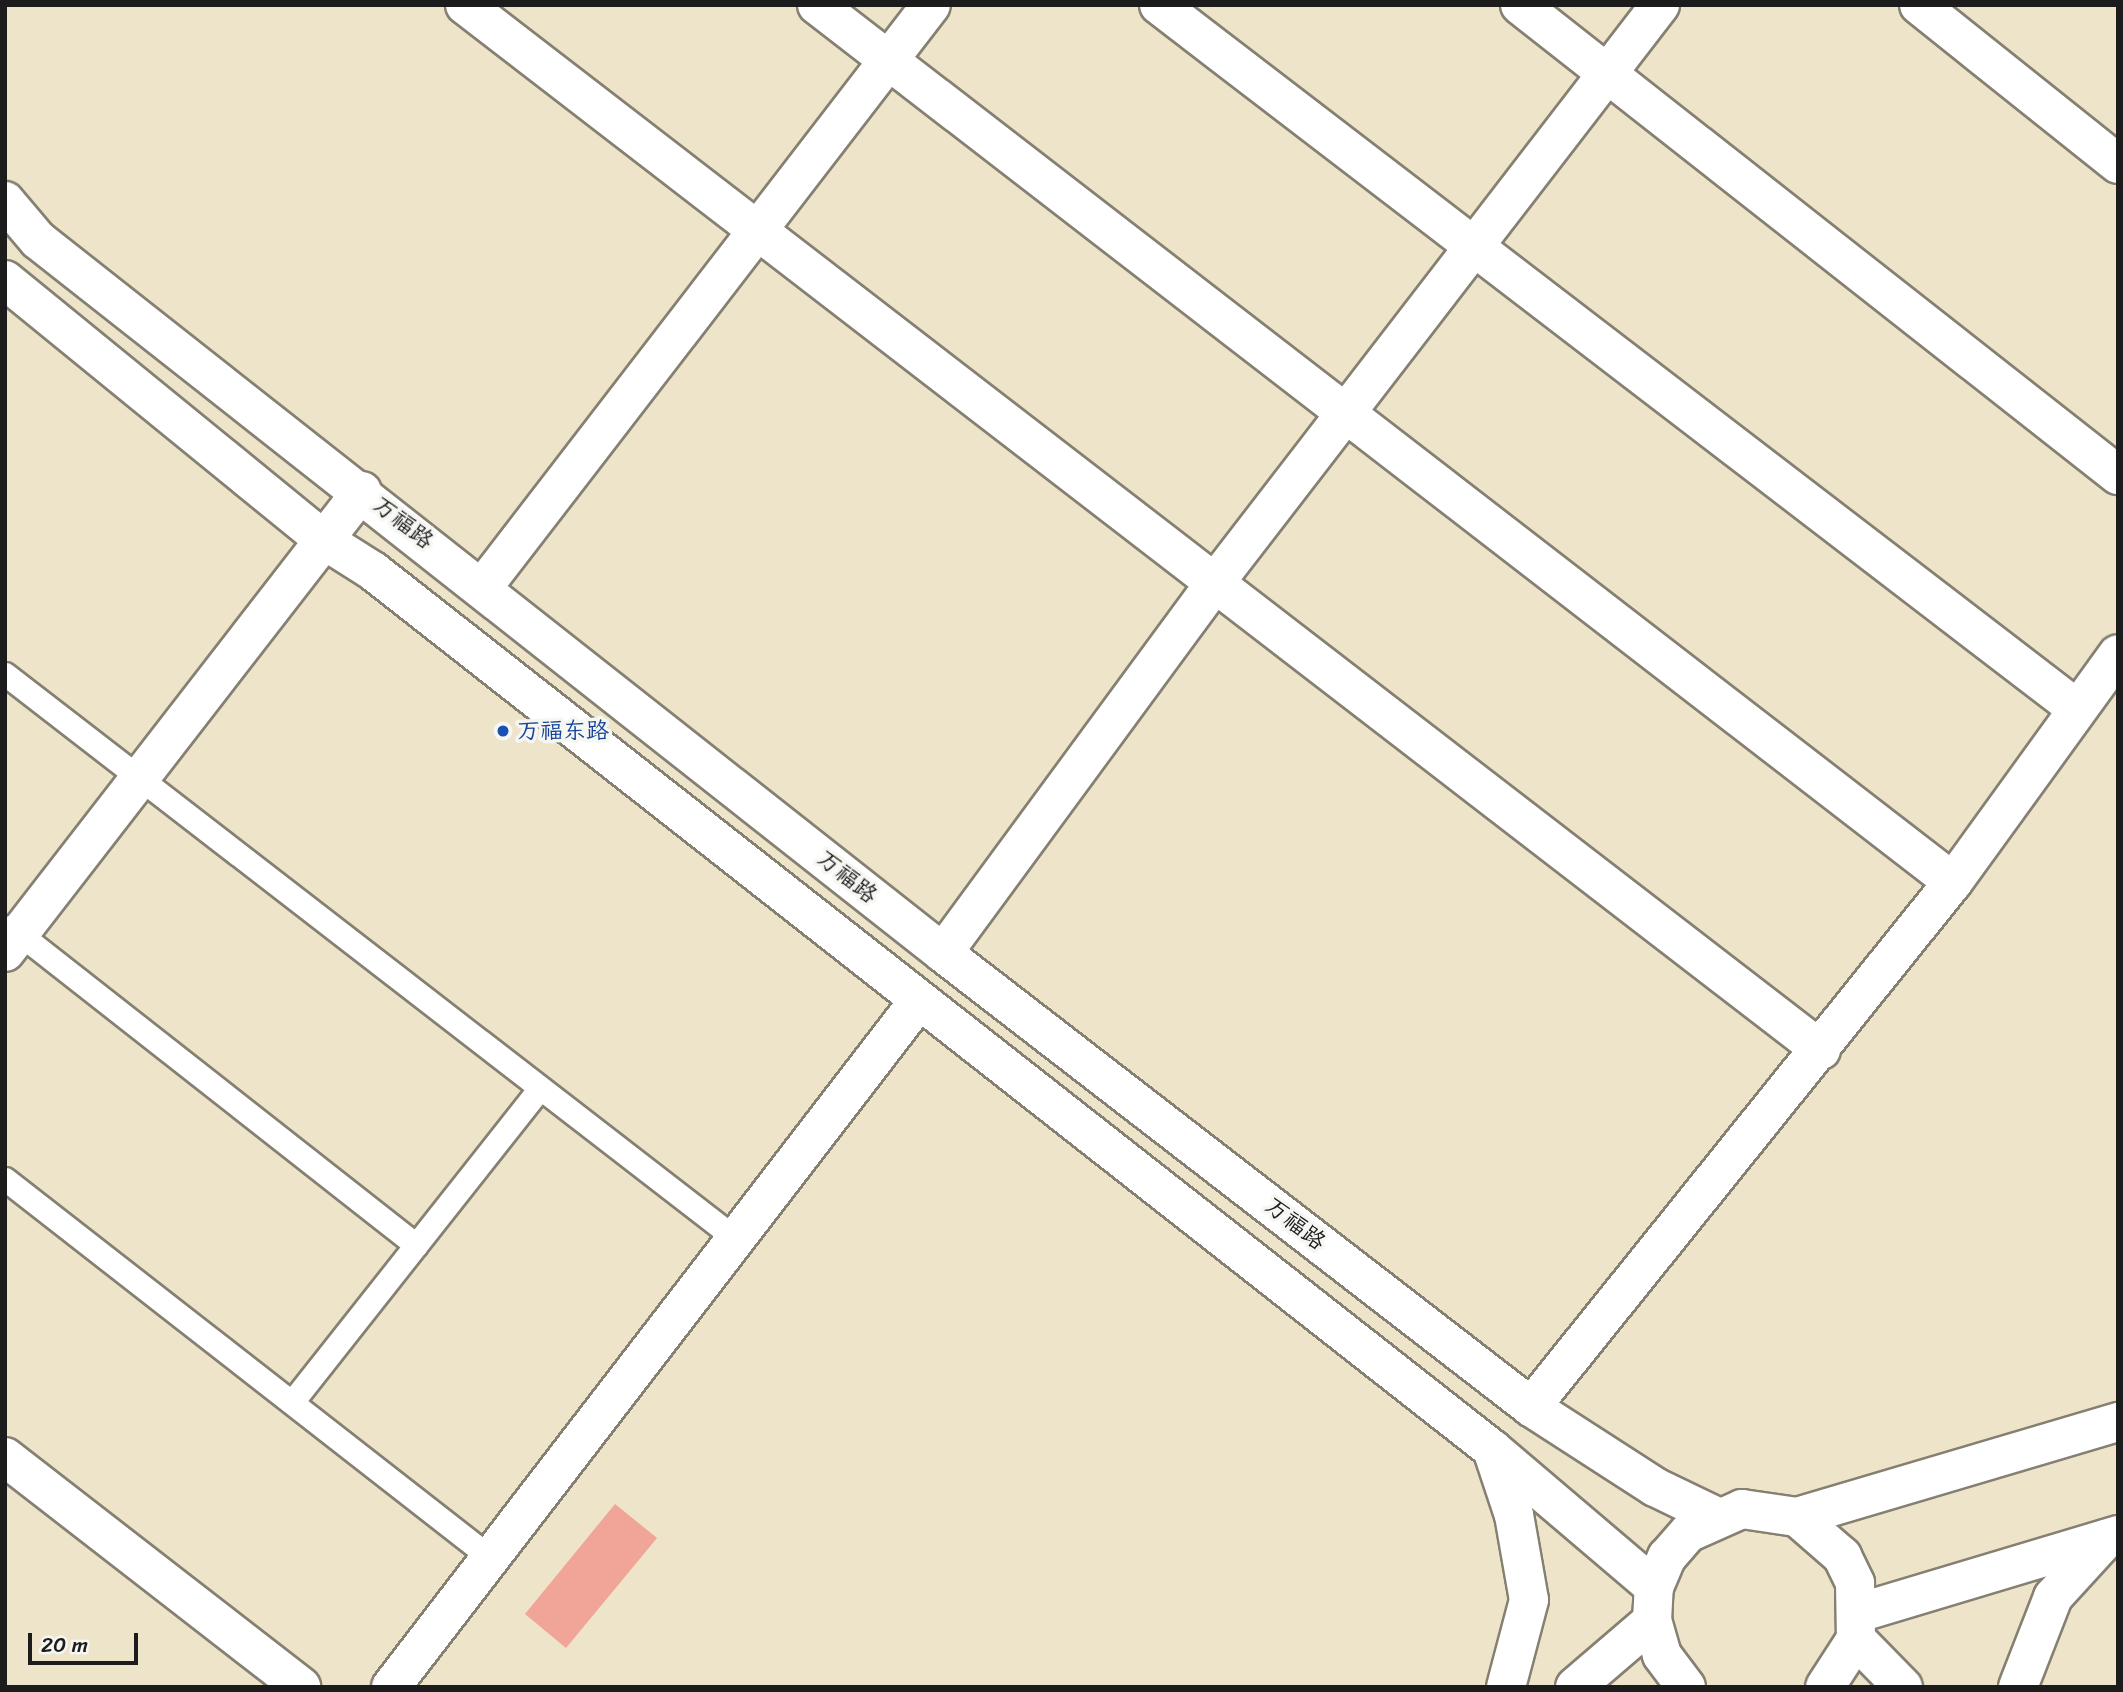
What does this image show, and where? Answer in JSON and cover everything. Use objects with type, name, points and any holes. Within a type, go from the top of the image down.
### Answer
[{"type":"street","points":[[465,5],[756,232],[1821,1049]]},
{"type":"street","points":[[817,5],[1953,882]]},
{"type":"street","points":[[483,587],[931,5]]},
{"type":"street","points":[[1159,5],[2077,709]]},
{"type":"street","points":[[1520,5],[2118,475]]},
{"type":"street","points":[[943,953],[1214,584],[1660,5]]},
{"type":"street","points":[[1919,5],[2118,164]]},
{"type":"street","name":"万福路","points":[[5,201],[38,240],[362,491],[943,953],[1531,1407],[1644,1481],[1715,1516]]},
{"type":"street","points":[[5,280],[324,540],[373,571],[917,1003],[1492,1449],[1653,1604],[1662,1655],[1686,1687]]},
{"type":"street","points":[[10,936],[137,781],[362,491]]},
{"type":"street","points":[[1531,1407],[1953,882],[2118,654]]},
{"type":"street","points":[[391,1687],[917,1003]]},
{"type":"street","points":[[1797,1517],[2118,1422]]},
{"type":"street","points":[[1492,1449],[1514,1515],[1529,1600],[1506,1687]]},
{"type":"street","points":[[5,1457],[301,1687]]},
{"type":"street","points":[[1575,1687],[1653,1604],[1674,1549],[1715,1516],[1761,1509],[1797,1517],[1842,1556],[1857,1626],[1903,1687]]},
{"type":"street","points":[[1825,1687],[1857,1626],[2112,1537]]},
{"type":"street","points":[[2018,1687],[2053,1597],[2112,1537]]},
{"type":"lane","points":[[5,674],[137,781],[736,1239]]},
{"type":"lane","points":[[10,936],[416,1245]]},
{"type":"lane","points":[[292,1402],[540,1088]]},
{"type":"lane","points":[[5,1179],[491,1558]]},
{"type":"building","points":[[615,1504],[657,1538],[566,1648],[525,1614]]},
{"type":"place","name":"万福东路","points":[[503,731]]}]
